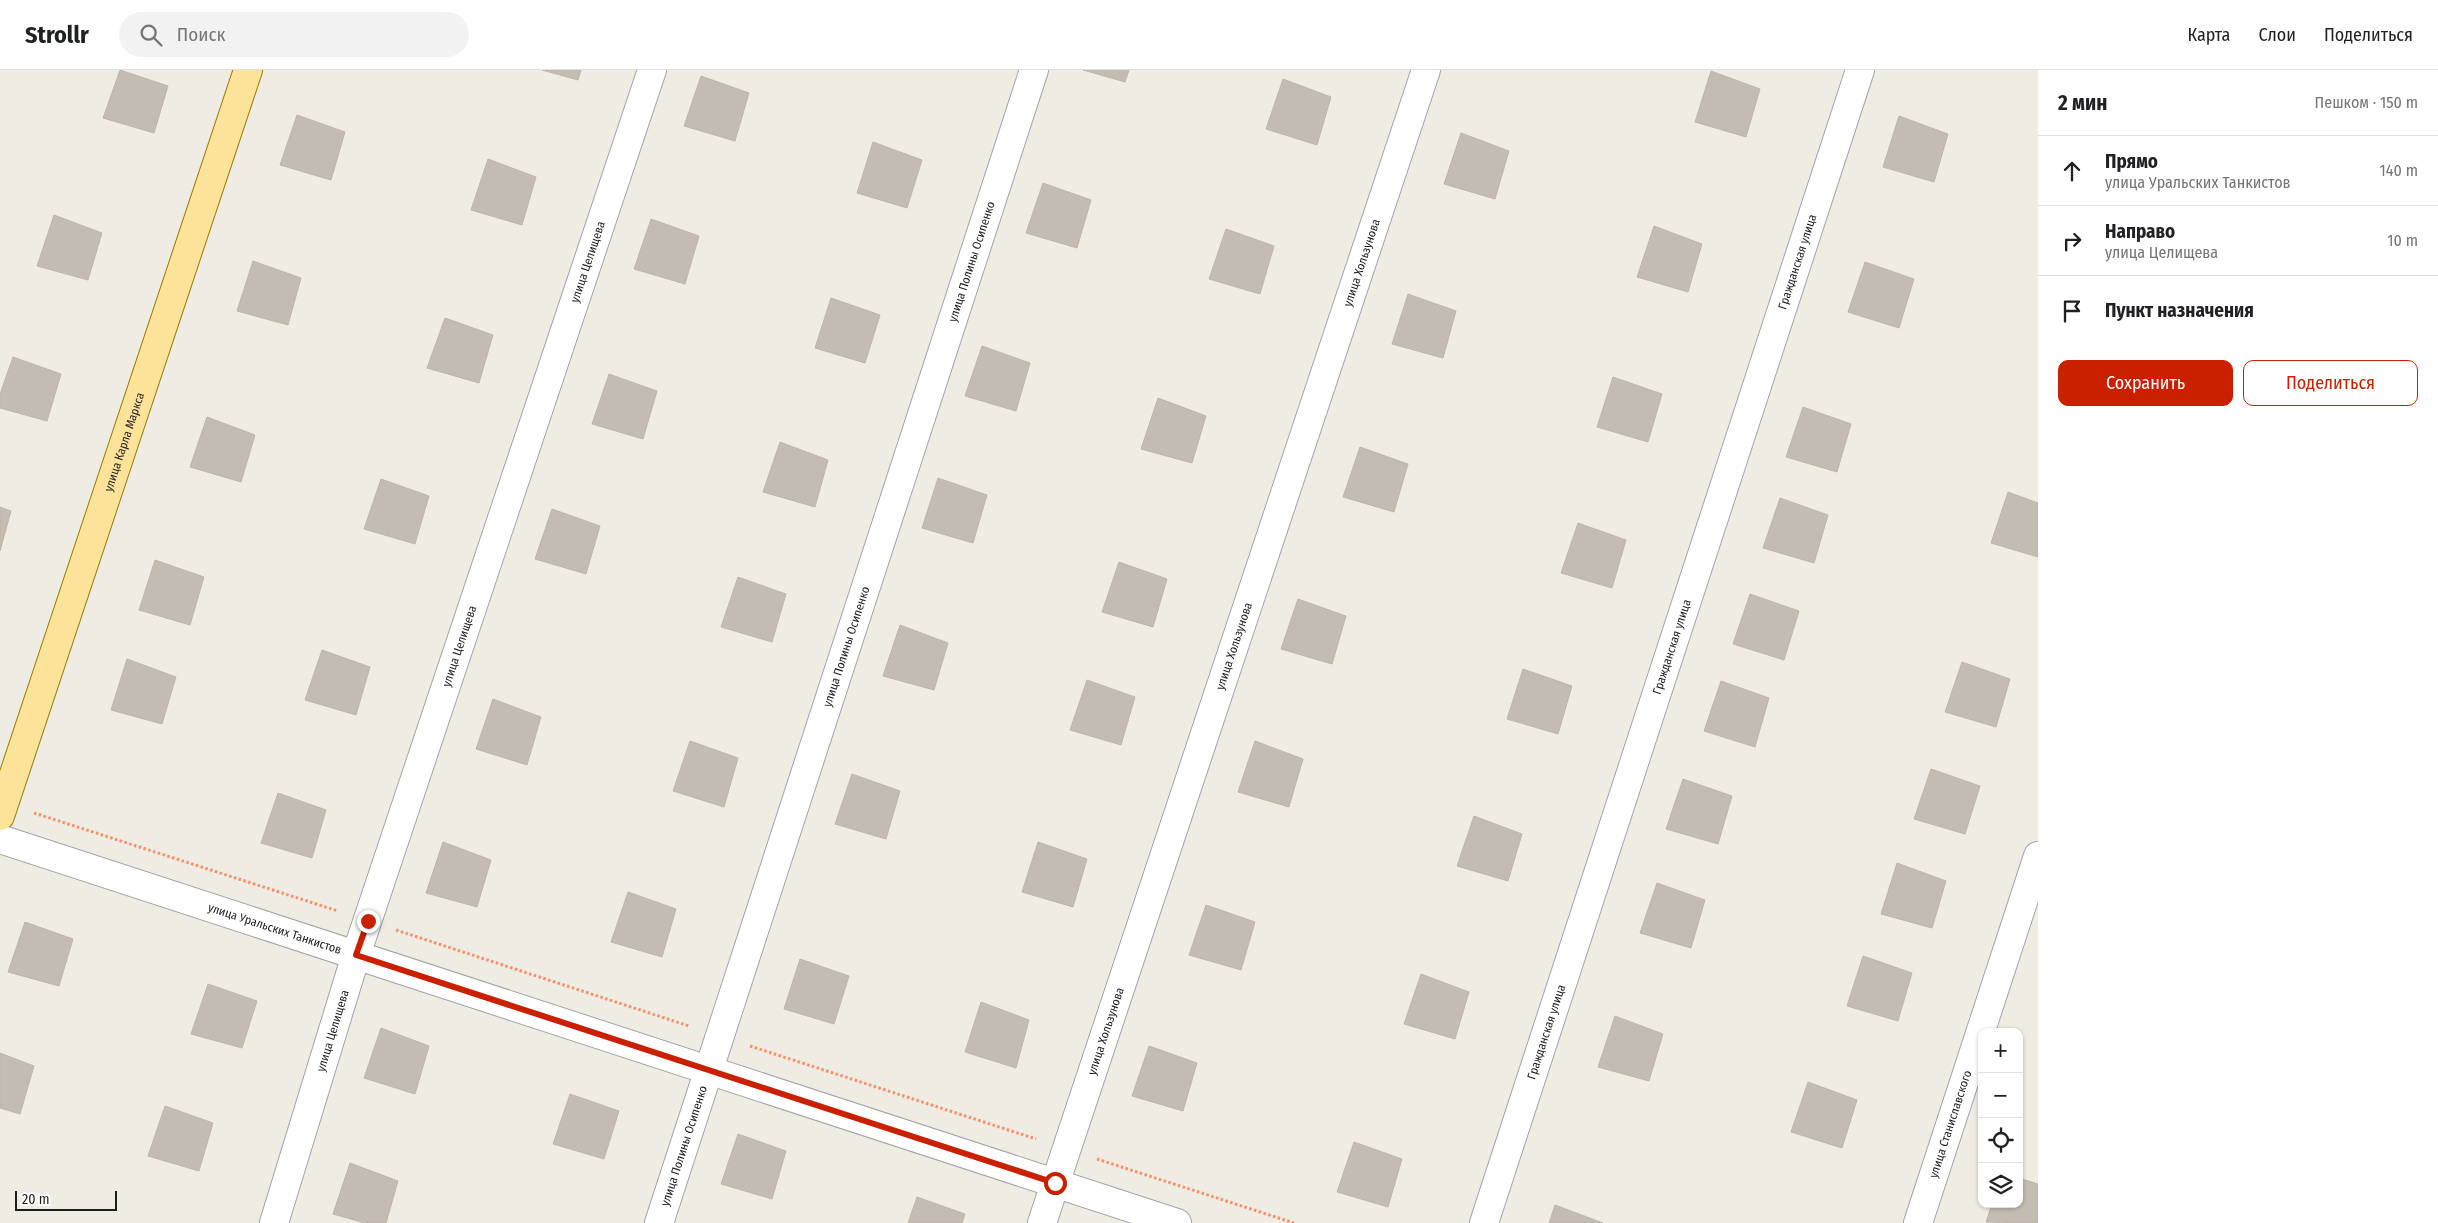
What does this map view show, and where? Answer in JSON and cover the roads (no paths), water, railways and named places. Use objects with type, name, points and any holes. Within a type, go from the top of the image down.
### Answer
[{"type":"main road","name":"улица Карла Маркса","points":[[2,809],[248,70]]},
{"type":"street","name":"улица Целищева","points":[[274,1223],[356,955],[652,70]]},
{"type":"street","name":"улица Полины Осипенко","points":[[659,1223],[707,1070],[1034,70]]},
{"type":"street","name":"улица Хользунова","points":[[1042,1223],[1426,70]]},
{"type":"street","name":"Гражданская улица","points":[[1484,1223],[1860,70]]},
{"type":"street","name":"улица Уральских Танкистов","points":[[0,839],[1177,1223]]},
{"type":"street","name":"улица Станиславского","points":[[1918,1223],[2038,856]]}]
